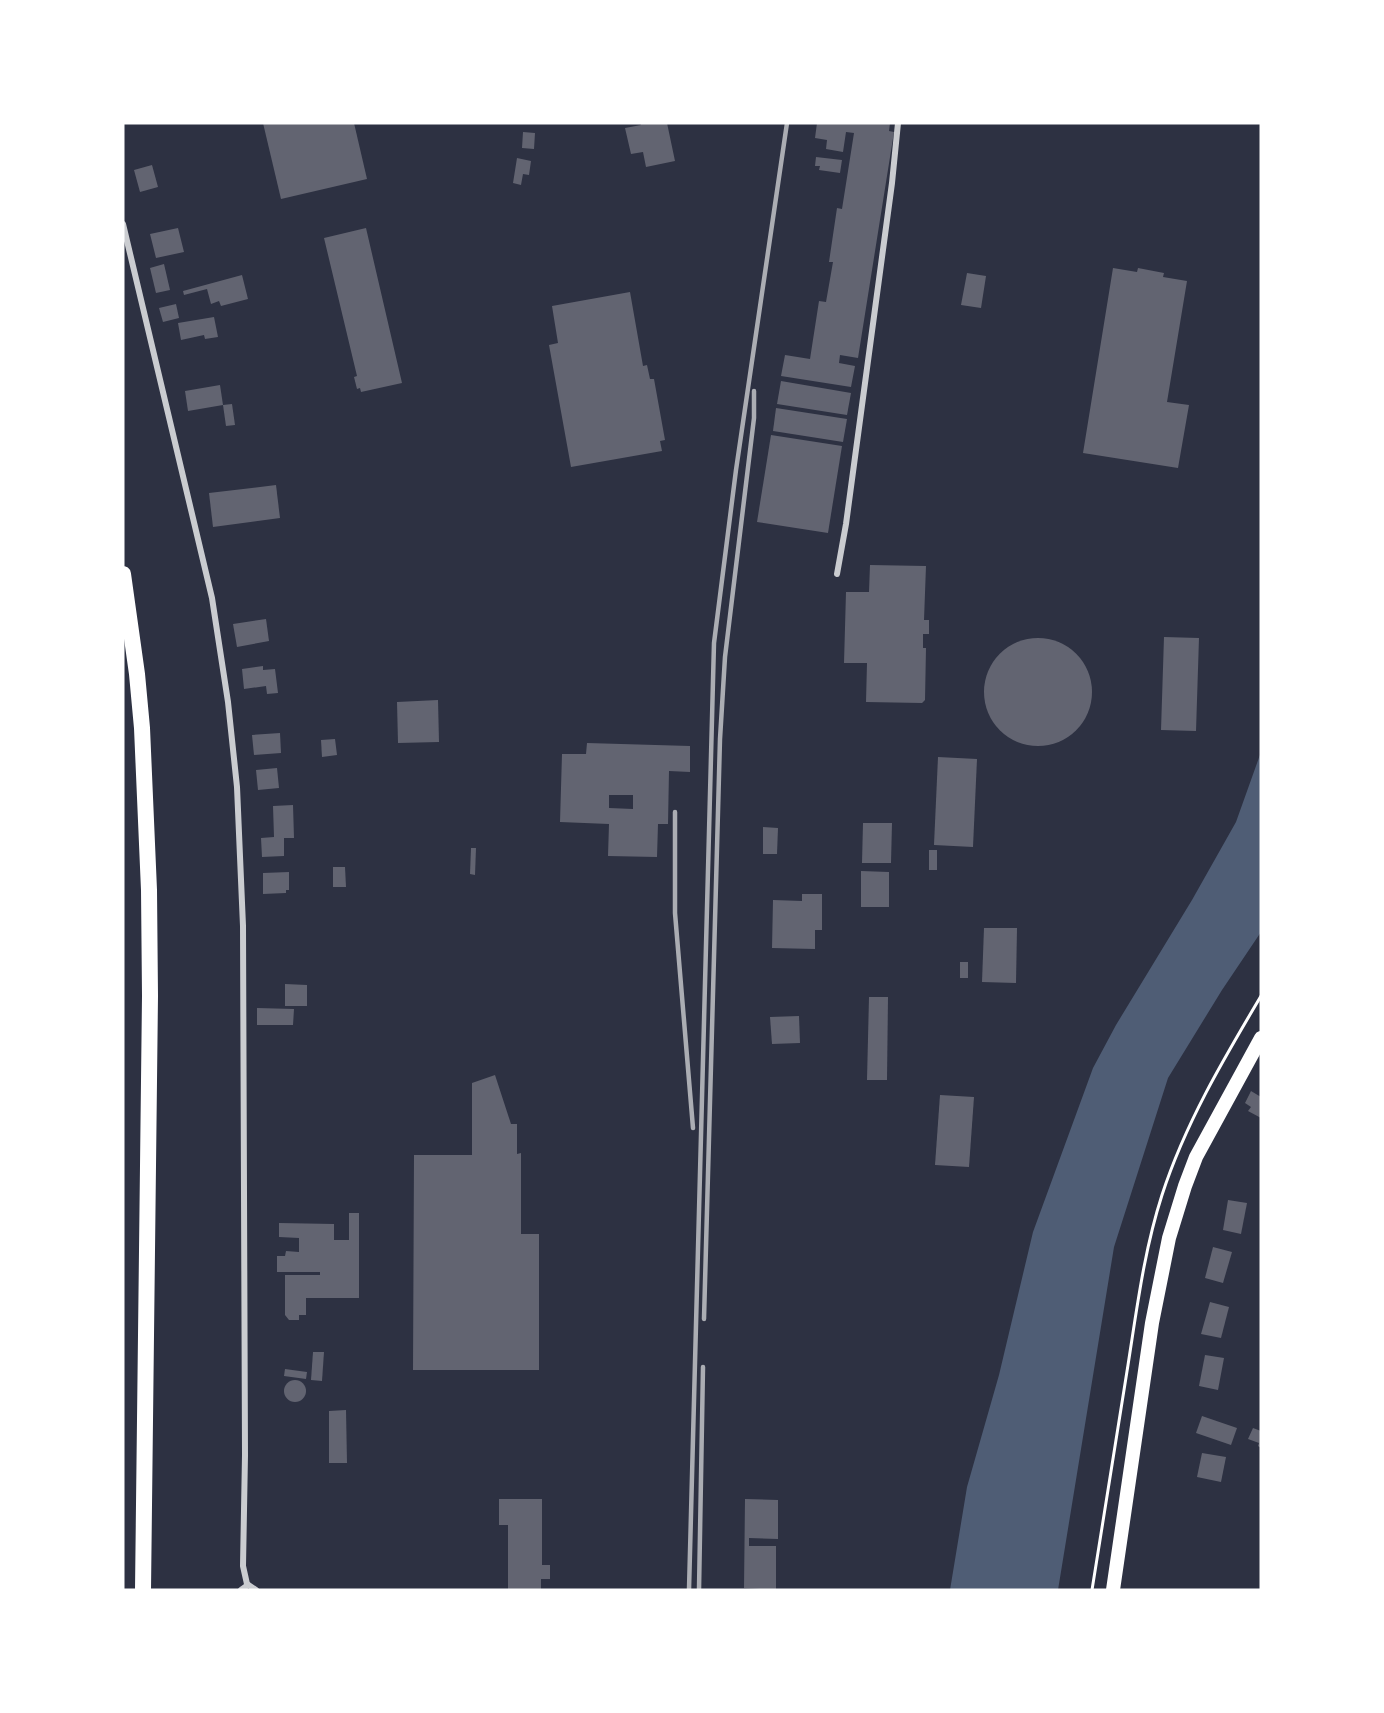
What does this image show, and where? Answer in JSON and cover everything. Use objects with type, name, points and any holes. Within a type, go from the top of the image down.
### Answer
[{"type":"highway","points":[[123,574],[137,674],[148,835],[150,996],[143,1582]]},
{"type":"main road","points":[[1113,1590],[1152,1323],[1169,1238],[1196,1157],[1261,1038]]},
{"type":"street","points":[[837,574],[846,524],[889,207],[898,123]]},
{"type":"street","points":[[123,224],[212,598],[228,702],[237,787],[243,926],[245,1455],[243,1566],[248,1585],[256,1590]]},
{"type":"street","points":[[240,1590],[248,1585]]},
{"type":"water","points":[[1261,752],[1261,932],[1168,1078],[1114,1247],[1058,1590],[950,1590],[967,1487],[999,1375],[1033,1232],[1093,1068],[1236,822]]},
{"type":"building","points":[[263,123],[354,123],[367,179],[281,199]]},
{"type":"building","points":[[640,123],[667,123],[675,161],[646,167],[643,152],[631,154],[625,128],[641,125]]},
{"type":"building","points":[[817,123],[890,123],[889,131],[894,132],[858,358],[840,355],[839,363],[855,366],[851,387],[781,376],[785,355],[810,359],[819,301],[826,302],[833,262],[829,262],[837,208],[842,209],[854,133],[846,132],[843,152],[826,149],[827,140],[815,138]]},
{"type":"building","points":[[523,132],[535,133],[534,149],[522,148]]},
{"type":"building","points":[[816,157],[842,160],[840,173],[819,170],[820,166],[815,166]]},
{"type":"building","points":[[517,158],[531,161],[529,175],[523,174],[521,185],[513,183]]},
{"type":"building","points":[[152,165],[158,187],[140,192],[134,170]]},
{"type":"building","points":[[178,228],[184,252],[156,258],[150,234]]},
{"type":"building","points":[[366,228],[402,383],[361,392],[360,388],[357,389],[354,377],[357,376],[324,238]]},
{"type":"building","points":[[164,264],[170,290],[156,293],[150,268]]},
{"type":"building","points":[[1113,268],[1137,272],[1138,268],[1164,273],[1163,277],[1187,281],[1167,402],[1189,405],[1178,468],[1083,453]]},
{"type":"building","points":[[967,273],[986,276],[981,308],[961,305]]},
{"type":"building","points":[[242,275],[248,299],[221,306],[219,301],[211,304],[207,289],[184,295],[183,291]]},
{"type":"building","points":[[630,292],[643,366],[647,365],[650,379],[654,379],[665,440],[660,441],[662,451],[571,467],[549,345],[558,343],[552,306]]},
{"type":"building","points":[[176,304],[179,318],[163,322],[159,308]]},
{"type":"building","points":[[214,317],[218,337],[205,339],[204,335],[181,340],[178,323]]},
{"type":"building","points":[[781,381],[851,393],[847,415],[777,404]]},
{"type":"building","points":[[220,385],[223,405],[188,411],[185,391]]},
{"type":"building","points":[[232,404],[235,425],[226,426],[223,405]]},
{"type":"building","points":[[776,408],[847,419],[843,442],[773,431]]},
{"type":"building","points":[[771,435],[842,446],[828,533],[757,522]]},
{"type":"building","points":[[276,485],[280,518],[213,527],[209,493]]},
{"type":"building","points":[[870,565],[926,566],[924,620],[929,620],[929,634],[923,634],[923,648],[926,648],[925,700],[922,703],[866,702],[867,663],[844,663],[846,592],[869,592]]},
{"type":"building","points":[[266,619],[269,641],[237,647],[233,624]]},
{"type":"building","points":[[1164,637],[1199,638],[1196,731],[1161,730]]},
{"type":"building","points":[[1038,638],[1059,642],[1076,654],[1088,671],[1092,692],[1088,713],[1076,730],[1059,742],[1038,746],[1017,742],[1000,730],[988,713],[984,692],[988,671],[1000,654],[1017,642]]},
{"type":"building","points":[[263,666],[263,670],[275,669],[278,693],[267,694],[266,686],[244,689],[242,669]]},
{"type":"building","points":[[438,700],[439,742],[398,743],[397,702]]},
{"type":"building","points":[[280,733],[281,753],[254,755],[252,735]]},
{"type":"building","points":[[335,739],[337,755],[322,757],[321,740]]},
{"type":"building","points":[[587,743],[690,746],[690,772],[669,771],[668,824],[658,824],[657,857],[608,856],[609,824],[560,822],[562,754],[586,754]],"holes":[[[609,795],[633,795],[633,809],[609,808]]]},
{"type":"building","points":[[938,757],[977,759],[973,847],[934,845]]},
{"type":"building","points":[[277,768],[279,788],[258,790],[256,770]]},
{"type":"building","points":[[293,805],[294,838],[284,838],[284,856],[262,857],[261,838],[274,837],[273,806]]},
{"type":"building","points":[[863,823],[892,823],[891,863],[862,863]]},
{"type":"building","points":[[763,827],[778,828],[777,854],[763,854]]},
{"type":"building","points":[[471,848],[476,848],[475,875],[470,874]]},
{"type":"building","points":[[929,850],[937,850],[937,870],[929,870]]},
{"type":"building","points":[[333,867],[345,867],[346,887],[333,887]]},
{"type":"building","points":[[861,871],[889,872],[889,907],[861,907]]},
{"type":"building","points":[[289,872],[289,890],[286,890],[286,893],[263,894],[263,873]]},
{"type":"building","points":[[802,894],[822,894],[822,930],[815,930],[815,949],[772,948],[773,900],[802,901]]},
{"type":"building","points":[[984,928],[1017,928],[1016,983],[982,982]]},
{"type":"building","points":[[960,962],[968,962],[968,978],[960,978]]},
{"type":"building","points":[[285,984],[307,985],[307,1006],[285,1006]]},
{"type":"building","points":[[869,997],[888,997],[887,1080],[867,1080]]},
{"type":"building","points":[[257,1008],[294,1009],[293,1025],[257,1025]]},
{"type":"building","points":[[799,1016],[800,1043],[772,1044],[770,1017]]},
{"type":"building","points":[[495,1075],[511,1124],[517,1124],[517,1154],[521,1153],[521,1234],[539,1234],[539,1370],[413,1370],[414,1155],[472,1155],[472,1083]]},
{"type":"building","points":[[1251,1091],[1261,1097],[1261,1118],[1248,1111],[1251,1107],[1245,1103]]},
{"type":"building","points":[[940,1095],[974,1097],[969,1167],[935,1165]]},
{"type":"building","points":[[1228,1200],[1247,1203],[1241,1234],[1223,1230]]},
{"type":"building","points":[[349,1213],[359,1213],[359,1298],[306,1298],[306,1315],[299,1315],[299,1320],[289,1320],[285,1315],[285,1275],[320,1275],[320,1272],[277,1272],[277,1256],[285,1256],[286,1251],[299,1252],[299,1238],[279,1237],[279,1223],[334,1224],[334,1240],[349,1240]]},
{"type":"building","points":[[1213,1247],[1232,1252],[1223,1283],[1205,1278]]},
{"type":"building","points":[[1210,1302],[1229,1307],[1221,1338],[1201,1334]]},
{"type":"building","points":[[313,1352],[324,1352],[322,1381],[311,1380]]},
{"type":"building","points":[[1205,1355],[1224,1358],[1218,1390],[1199,1386]]},
{"type":"building","points":[[285,1369],[307,1372],[306,1379],[284,1376]]},
{"type":"building","points":[[295,1380],[303,1383],[306,1391],[303,1399],[295,1402],[287,1399],[284,1391],[287,1383]]},
{"type":"building","points":[[346,1410],[347,1463],[329,1463],[329,1411]]},
{"type":"building","points":[[1202,1416],[1237,1428],[1231,1445],[1196,1433]]},
{"type":"building","points":[[1253,1428],[1261,1431],[1261,1448],[1258,1446],[1259,1443],[1248,1439]]},
{"type":"building","points":[[1202,1453],[1226,1457],[1221,1482],[1197,1477]]},
{"type":"building","points":[[499,1499],[542,1499],[542,1565],[550,1565],[550,1579],[541,1579],[541,1590],[508,1590],[508,1525],[499,1525]]},
{"type":"building","points":[[745,1499],[778,1500],[778,1539],[749,1538],[749,1546],[776,1546],[776,1590],[744,1588]]},
{"type":"railway","points":[[689,1590],[714,643],[736,470],[787,123]]},
{"type":"railway","points":[[704,1319],[720,739],[725,657],[754,418],[754,391]]},
{"type":"railway","points":[[675,812],[675,913],[693,1128]]},
{"type":"railway","points":[[699,1590],[703,1367]]}]
